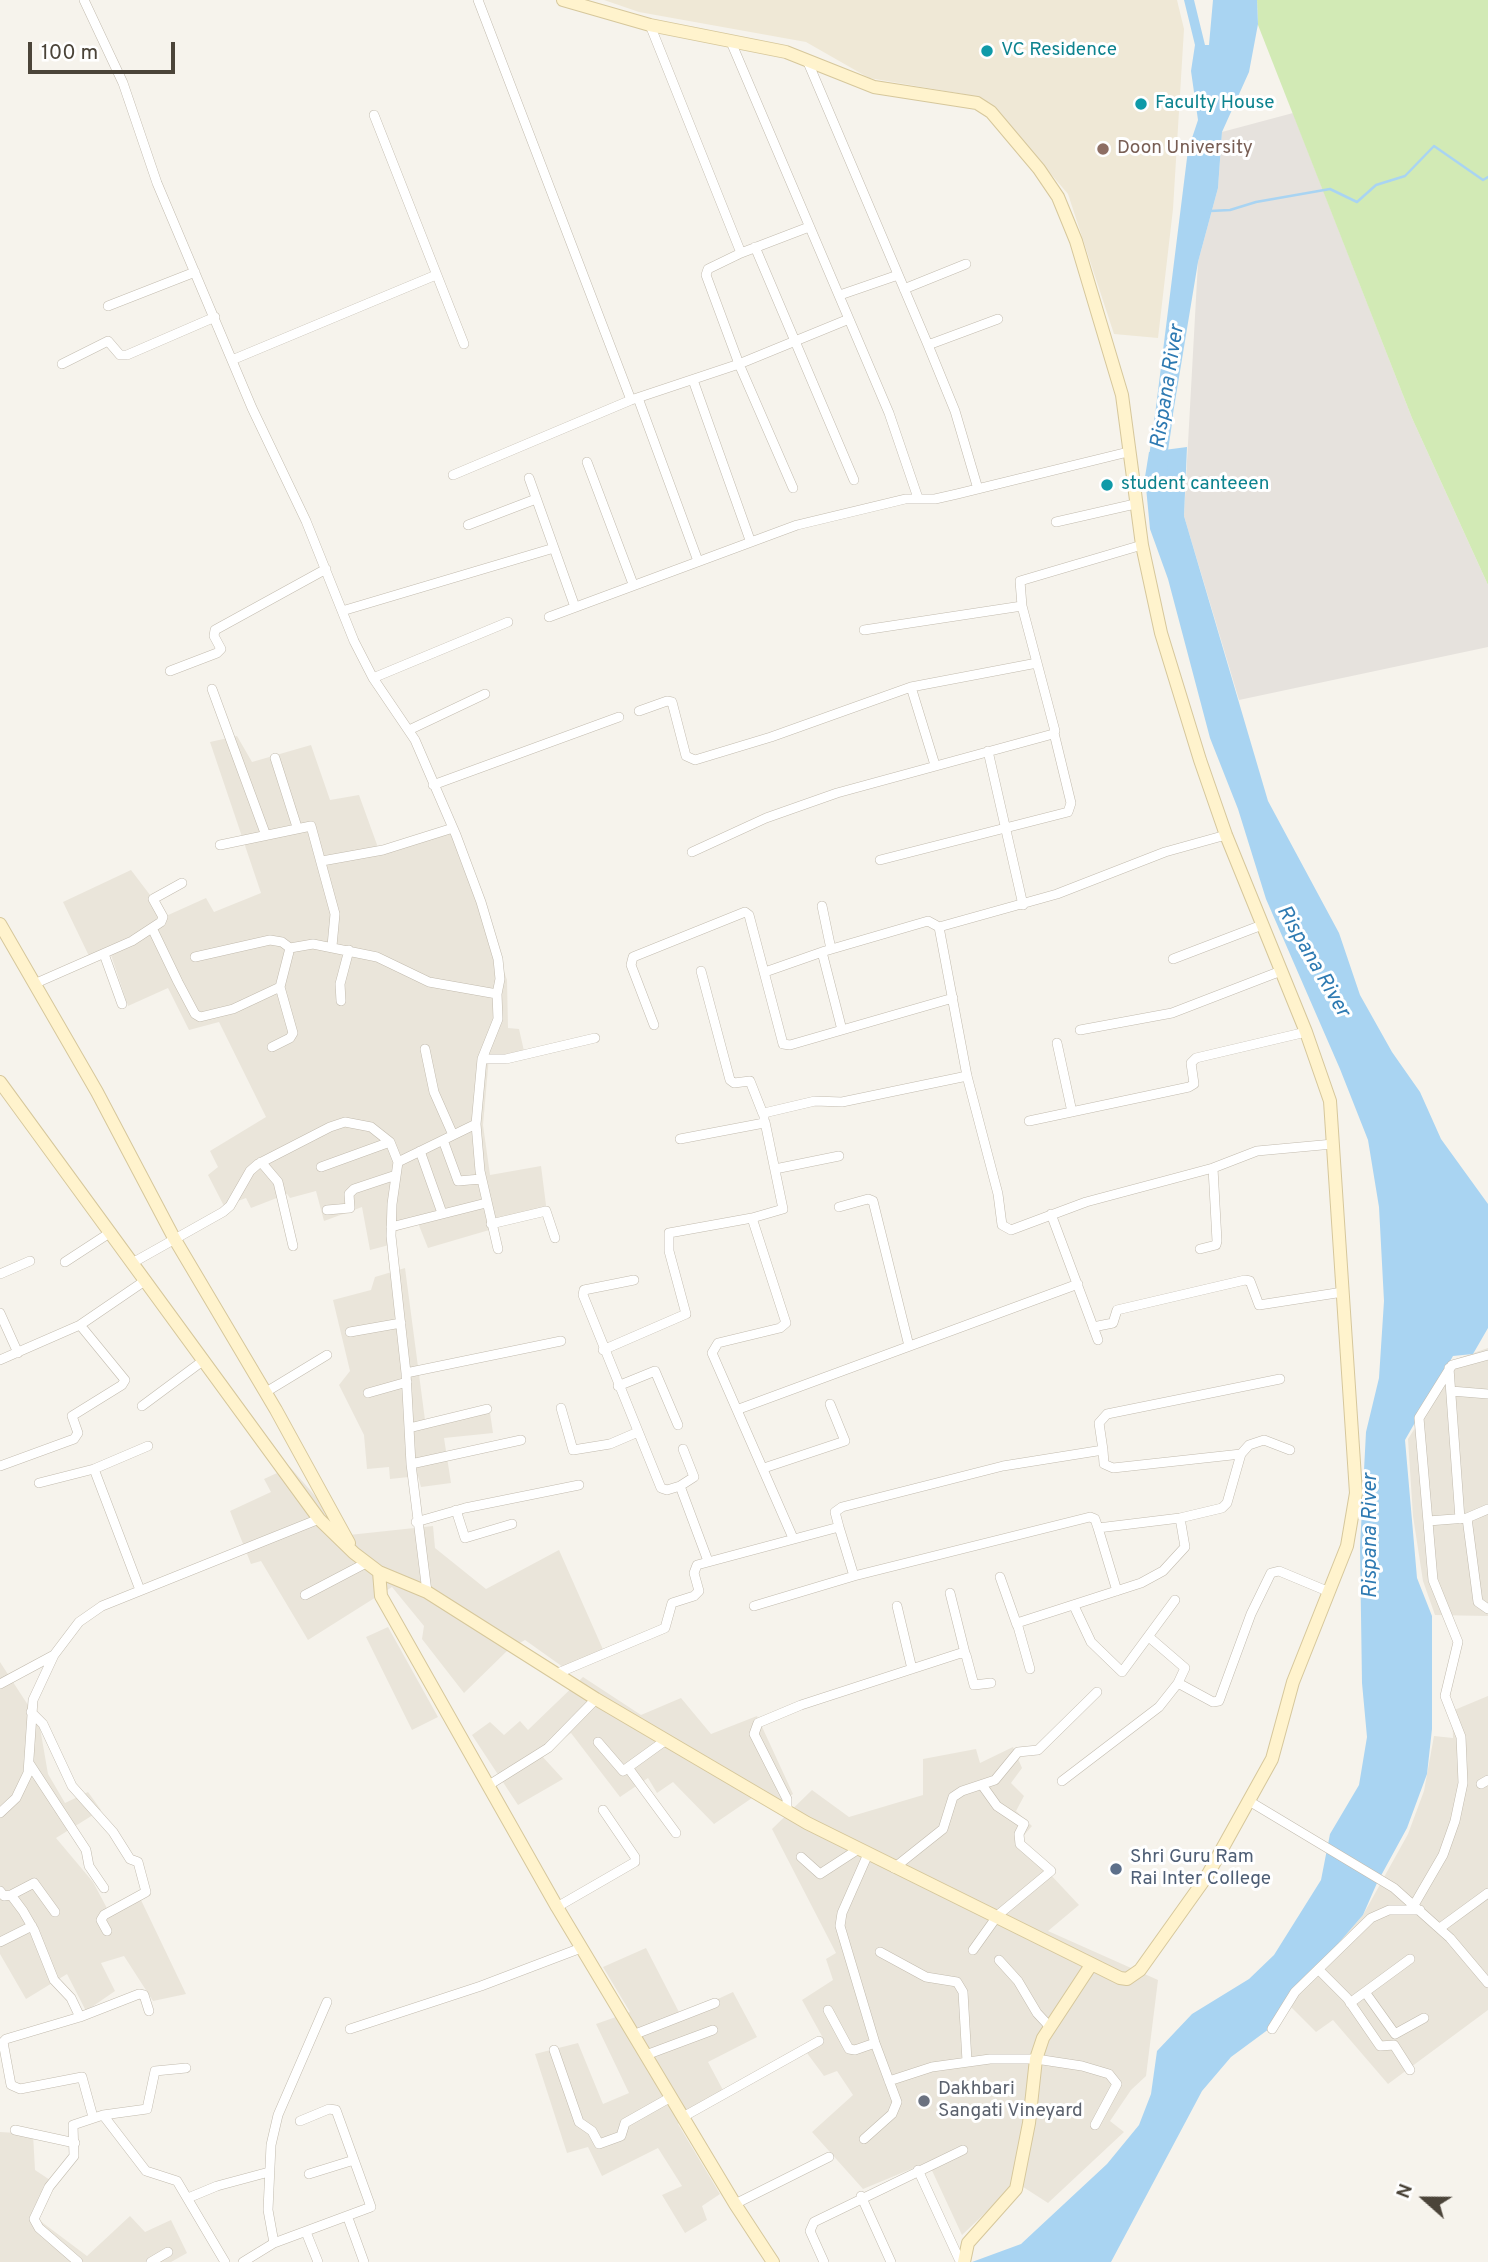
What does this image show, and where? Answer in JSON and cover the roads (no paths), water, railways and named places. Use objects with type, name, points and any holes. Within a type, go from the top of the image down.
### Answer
[{"type":"street","points":[[84,0],[123,83],[157,183],[232,360],[327,569],[342,611],[373,678],[409,730],[453,828],[481,902],[498,959],[500,979],[497,1028],[482,1059],[476,1124],[481,1179],[498,1249]]},
{"type":"street","points":[[478,0],[698,561]]},
{"type":"street","points":[[0,1082],[4,1095],[134,1262],[319,1519],[366,1563],[379,1572],[427,1592],[597,1699],[787,1811],[863,1852],[998,1915],[1091,1965],[1127,1979],[1140,1970],[1207,1876],[1272,1759],[1293,1682],[1347,1546],[1356,1493],[1330,1101],[1306,1032],[1226,835],[1161,633],[1135,504],[1122,395],[1076,241],[1058,197],[1040,169],[991,112],[977,103],[874,87],[786,51],[650,25],[564,0]]},
{"type":"street","points":[[650,25],[741,253]]},
{"type":"street","points":[[731,42],[889,414],[918,498]]},
{"type":"street","points":[[807,60],[955,411],[978,489]]},
{"type":"street","points":[[374,115],[464,344]]},
{"type":"street","points":[[793,488],[739,364],[706,273],[715,264],[809,227]]},
{"type":"street","points":[[755,247],[854,480]]},
{"type":"street","points":[[904,289],[966,264]]},
{"type":"street","points":[[108,306],[195,272]]},
{"type":"street","points":[[232,360],[436,275]]},
{"type":"street","points":[[840,295],[898,275]]},
{"type":"street","points":[[62,364],[108,341],[120,355],[127,355],[215,317]]},
{"type":"street","points":[[453,475],[634,399],[739,364],[849,319]]},
{"type":"street","points":[[928,345],[998,319]]},
{"type":"street","points":[[693,380],[750,540]]},
{"type":"street","points":[[550,617],[750,540],[836,515],[918,498],[935,499],[1128,452]]},
{"type":"street","points":[[587,462],[634,584]]},
{"type":"street","points":[[528,478],[575,607]]},
{"type":"street","points":[[468,525],[536,499]]},
{"type":"street","points":[[1056,522],[1135,504]]},
{"type":"street","points":[[880,860],[1070,810],[1071,803],[1018,589],[1024,578],[1142,545]]},
{"type":"street","points":[[342,611],[554,548]]},
{"type":"street","points":[[170,671],[218,653],[221,649],[214,636],[215,630],[327,569]]},
{"type":"street","points":[[864,630],[1022,606]]},
{"type":"street","points":[[373,678],[508,622]]},
{"type":"street","points":[[639,710],[667,701],[672,702],[686,756],[691,760],[771,737],[911,688],[1037,663]]},
{"type":"street","points":[[911,688],[935,765]]},
{"type":"street","points":[[212,689],[265,833]]},
{"type":"street","points":[[409,730],[485,694]]},
{"type":"street","points":[[433,785],[619,717]]},
{"type":"street","points":[[692,852],[791,809],[935,765],[1054,733]]},
{"type":"street","points":[[988,751],[1023,905]]},
{"type":"street","points":[[275,758],[297,827]]},
{"type":"street","points":[[220,845],[265,833],[311,826],[335,914],[332,946]]},
{"type":"street","points":[[321,861],[383,850],[453,828]]},
{"type":"street","points":[[765,972],[827,950],[928,921],[939,927],[1023,905],[1094,883],[1165,852],[1226,835]]},
{"type":"street","points":[[34,984],[104,954],[152,928],[163,919],[153,899],[182,883]]},
{"type":"street","points":[[822,906],[842,1030]]},
{"type":"street","points":[[654,1025],[631,965],[636,954],[745,912],[749,915],[783,1044],[790,1045],[953,998]]},
{"type":"street","points":[[0,924],[97,1092],[174,1238],[266,1392],[354,1553]]},
{"type":"street","points":[[1173,959],[1262,925]]},
{"type":"street","points":[[939,927],[967,1076],[998,1194],[1002,1225],[1011,1230],[1122,1191],[1213,1168],[1257,1151],[1333,1144]]},
{"type":"street","points":[[152,928],[195,1014],[200,1017],[233,1009],[280,987]]},
{"type":"street","points":[[195,957],[270,940],[282,942],[290,948],[313,944],[332,946],[394,964],[429,982],[497,994]]},
{"type":"street","points":[[272,1047],[290,1038],[293,1033],[280,987],[290,948]]},
{"type":"street","points":[[341,1001],[340,984],[349,950]]},
{"type":"street","points":[[104,954],[122,1004]]},
{"type":"street","points":[[603,1350],[686,1314],[669,1251],[669,1233],[752,1218],[783,1209],[764,1118],[750,1081],[734,1083],[730,1080],[701,971]]},
{"type":"street","points":[[1080,1030],[1172,1013],[1281,971]]},
{"type":"street","points":[[1029,1121],[1189,1087],[1194,1084],[1191,1063],[1196,1058],[1306,1032]]},
{"type":"street","points":[[482,1059],[506,1059],[595,1038]]},
{"type":"street","points":[[1057,1043],[1072,1112]]},
{"type":"street","points":[[425,1049],[434,1092],[453,1135]]},
{"type":"street","points":[[680,1139],[764,1118],[820,1100],[842,1102],[967,1076]]},
{"type":"street","points":[[134,1262],[223,1212],[230,1206],[250,1171],[261,1162],[330,1126],[345,1122],[371,1127],[390,1142],[398,1161],[391,1227],[407,1377],[416,1522],[427,1592]]},
{"type":"street","points":[[398,1161],[476,1124]]},
{"type":"street","points":[[443,1140],[458,1181],[481,1179]]},
{"type":"street","points":[[321,1167],[390,1142]]},
{"type":"street","points":[[420,1151],[442,1213]]},
{"type":"street","points":[[775,1169],[839,1156]]},
{"type":"street","points":[[261,1162],[278,1182],[293,1246]]},
{"type":"street","points":[[1199,1249],[1216,1245],[1217,1241],[1213,1168]]},
{"type":"street","points":[[327,1210],[349,1208],[349,1194],[354,1189],[396,1175]]},
{"type":"street","points":[[839,1207],[868,1199],[873,1201],[909,1346]]},
{"type":"street","points":[[391,1227],[486,1203]]},
{"type":"street","points":[[491,1224],[546,1211],[555,1238]]},
{"type":"street","points":[[1051,1214],[1098,1340]]},
{"type":"street","points":[[752,1218],[786,1318],[780,1328],[718,1343],[712,1349],[793,1538]]},
{"type":"street","points":[[65,1262],[111,1232]]},
{"type":"street","points":[[0,1274],[30,1261]]},
{"type":"street","points":[[0,1360],[80,1325],[146,1279]]},
{"type":"street","points":[[634,1280],[583,1292],[603,1350],[661,1488],[667,1490],[680,1486],[694,1477],[683,1449]]},
{"type":"street","points":[[1093,1327],[1113,1323],[1117,1310],[1245,1280],[1251,1284],[1259,1305],[1343,1292]]},
{"type":"street","points":[[739,1409],[1077,1284]]},
{"type":"street","points":[[0,1312],[2,1323],[18,1353]]},
{"type":"street","points":[[350,1332],[401,1323]]},
{"type":"street","points":[[0,1466],[74,1439],[78,1433],[71,1418],[74,1413],[124,1383],[80,1325]]},
{"type":"street","points":[[368,1393],[407,1377],[561,1341]]},
{"type":"street","points":[[266,1392],[327,1355]]},
{"type":"street","points":[[1417,1908],[1443,1855],[1455,1821],[1463,1783],[1461,1737],[1445,1696],[1458,1642],[1433,1580],[1419,1418],[1449,1368],[1460,1360],[1488,1355]]},
{"type":"street","points":[[142,1406],[204,1360]]},
{"type":"street","points":[[1449,1368],[1464,1518],[1478,1602],[1488,1609]]},
{"type":"street","points":[[618,1385],[655,1371],[678,1425]]},
{"type":"street","points":[[1241,1454],[1113,1468],[1106,1466],[1099,1423],[1102,1416],[1280,1379]]},
{"type":"street","points":[[1451,1391],[1488,1394]]},
{"type":"street","points":[[764,1468],[845,1441],[830,1404]]},
{"type":"street","points":[[561,1408],[573,1450],[600,1446],[638,1432]]},
{"type":"street","points":[[409,1428],[487,1409]]},
{"type":"street","points":[[411,1464],[521,1440]]},
{"type":"street","points":[[1098,1528],[1212,1513],[1227,1503],[1241,1454],[1249,1445],[1264,1440],[1290,1450]]},
{"type":"street","points":[[39,1483],[94,1469],[148,1446]]},
{"type":"street","points":[[854,1576],[835,1512],[842,1507],[1003,1466],[1103,1450]]},
{"type":"street","points":[[94,1469],[140,1590]]},
{"type":"street","points":[[416,1522],[456,1510],[579,1485]]},
{"type":"street","points":[[680,1486],[708,1561]]},
{"type":"street","points":[[1428,1521],[1464,1518],[1488,1509]]},
{"type":"street","points":[[456,1510],[465,1538],[512,1524]]},
{"type":"street","points":[[754,1606],[854,1576],[1090,1517],[1095,1518],[1117,1591]]},
{"type":"street","points":[[1017,1625],[1153,1578],[1181,1553],[1185,1541],[1181,1518]]},
{"type":"street","points":[[0,1813],[23,1787],[29,1763],[31,1712],[54,1656],[90,1612],[319,1519]]},
{"type":"street","points":[[558,1673],[665,1628],[672,1603],[694,1596],[699,1591],[694,1569],[708,1561],[839,1527]]},
{"type":"street","points":[[305,1595],[366,1563]]},
{"type":"street","points":[[1178,1683],[1213,1702],[1219,1701],[1251,1614],[1268,1577],[1275,1571],[1327,1591]]},
{"type":"street","points":[[379,1572],[381,1596],[556,1907],[735,2204],[773,2262]]},
{"type":"street","points":[[1000,1577],[1030,1670]]},
{"type":"street","points":[[950,1593],[974,1685],[991,1683]]},
{"type":"street","points":[[1074,1606],[1091,1642],[1120,1671],[1126,1670],[1175,1600]]},
{"type":"street","points":[[897,1606],[912,1669]]},
{"type":"street","points":[[1062,1781],[1159,1707],[1178,1683],[1185,1668],[1149,1637]]},
{"type":"street","points":[[787,1811],[787,1799],[754,1734],[756,1725],[801,1705],[965,1653]]},
{"type":"street","points":[[1,1680],[54,1656]]},
{"type":"street","points":[[894,1868],[943,1829],[953,1797],[962,1791],[995,1780],[1018,1752],[1033,1752],[1043,1746],[1097,1692]]},
{"type":"street","points":[[489,1785],[548,1748],[597,1699]]},
{"type":"street","points":[[31,1712],[43,1724],[72,1786],[113,1832],[130,1859],[138,1862],[146,1892],[104,1915],[101,1920],[107,1931]]},
{"type":"street","points":[[598,1742],[621,1771],[629,1769],[666,1740]]},
{"type":"street","points":[[29,1763],[86,1850],[89,1866],[104,1888]]},
{"type":"street","points":[[629,1769],[676,1833]]},
{"type":"street","points":[[973,1950],[998,1915],[1051,1871],[1020,1844],[1019,1834],[1024,1824],[997,1806],[982,1785]]},
{"type":"street","points":[[1249,1801],[1380,1879],[1440,1928],[1488,1983]]},
{"type":"street","points":[[556,1907],[635,1862],[635,1857],[603,1810]]},
{"type":"street","points":[[801,1857],[820,1874],[863,1852]]},
{"type":"street","points":[[863,1852],[840,1926],[875,2043],[896,2095],[896,2108],[885,2123],[864,2139]]},
{"type":"street","points":[[0,1891],[4,1896],[11,1895],[32,1882],[55,1912]]},
{"type":"street","points":[[1440,1928],[1488,1893]]},
{"type":"street","points":[[11,1895],[32,1926],[54,1980],[71,1998],[80,2017]]},
{"type":"street","points":[[1272,2029],[1294,1992],[1371,1919],[1389,1910],[1417,1908]]},
{"type":"street","points":[[0,1942],[32,1926]]},
{"type":"street","points":[[350,2029],[481,1986],[581,1948]]},
{"type":"street","points":[[880,1952],[926,1977],[957,1982],[963,1992],[967,2061]]},
{"type":"street","points":[[1350,2003],[1410,1959]]},
{"type":"street","points":[[999,1960],[1018,1981],[1037,2013],[1050,2027]]},
{"type":"street","points":[[960,2260],[968,2243],[1016,2189],[1029,2123],[1036,2059],[1050,2027],[1091,1965]]},
{"type":"street","points":[[1319,1970],[1350,2003],[1380,2046],[1394,2045],[1410,2070]]},
{"type":"street","points":[[1365,1992],[1395,2034],[1424,2018]]},
{"type":"street","points":[[149,2011],[144,1995],[139,1994],[80,2017],[2,2041],[13,2087],[20,2089],[82,2077],[98,2116],[146,2171],[177,2181],[225,2262]]},
{"type":"street","points":[[274,2243],[268,2210],[269,2172],[278,2115],[327,2002]]},
{"type":"street","points":[[633,2035],[715,2004]]},
{"type":"street","points":[[828,2010],[849,2049],[855,2050],[875,2043]]},
{"type":"street","points":[[646,2055],[713,2030]]},
{"type":"street","points":[[683,2117],[820,2041]]},
{"type":"street","points":[[554,2050],[579,2122],[593,2131],[599,2144],[621,2136],[625,2123],[671,2097]]},
{"type":"street","points":[[889,2081],[932,2067],[967,2061],[1036,2059],[1102,2071],[1114,2078],[1117,2090],[1096,2125]]},
{"type":"street","points":[[78,2262],[39,2228],[34,2219],[49,2187],[71,2163],[75,2143],[73,2125],[98,2116],[147,2109],[155,2071],[186,2068]]},
{"type":"street","points":[[243,2262],[274,2243],[348,2218],[371,2207],[336,2110],[329,2109],[300,2121]]},
{"type":"street","points":[[15,2130],[75,2143]]},
{"type":"street","points":[[824,2262],[810,2231],[811,2225],[861,2196],[963,2150]]},
{"type":"street","points":[[735,2204],[829,2157]]},
{"type":"street","points":[[309,2174],[354,2160]]},
{"type":"street","points":[[918,2170],[960,2260]]},
{"type":"street","points":[[188,2199],[217,2186],[269,2172]]},
{"type":"street","points":[[861,2196],[891,2262]]},
{"type":"street","points":[[348,2218],[365,2262]]},
{"type":"street","points":[[306,2232],[318,2262]]},
{"type":"street","points":[[151,2262],[169,2252]]},
{"type":"water","points":[[1184,0],[1194,0],[1205,45],[1209,45],[1213,0],[1257,0],[1258,24],[1249,72],[1222,132],[1218,188],[1198,262],[1169,438],[1152,439],[1188,150],[1198,120],[1191,71],[1195,45]]},
{"type":"water","points":[[1187,447],[1184,516],[1268,801],[1339,933],[1360,995],[1392,1052],[1420,1092],[1441,1139],[1488,1204],[1488,1328],[1473,1354],[1453,1356],[1405,1440],[1417,1578],[1432,1616],[1432,1729],[1427,1774],[1407,1828],[1363,1915],[1317,1968],[1297,1984],[1273,2026],[1231,2057],[1202,2091],[1111,2262],[972,2262],[1021,2244],[1107,2164],[1139,2125],[1151,2094],[1157,2051],[1192,2014],[1249,1979],[1274,1955],[1321,1880],[1330,1834],[1359,1785],[1367,1737],[1362,1683],[1360,1547],[1366,1432],[1379,1378],[1384,1301],[1379,1207],[1368,1140],[1266,899],[1238,809],[1210,738],[1168,579],[1150,529],[1145,477],[1149,452]]},
{"type":"waterway","points":[[1210,211],[1230,210],[1256,202],[1330,189],[1357,202],[1376,185],[1405,176],[1434,146],[1483,180],[1488,177]]},
{"type":"waterway","name":"Rispana River","points":[[1159,472],[1158,457],[1164,416]]},
{"type":"place","name":"VC Residence","points":[[987,51]]},
{"type":"place","name":"Faculty House","points":[[1141,104]]},
{"type":"place","name":"Doon University","points":[[1103,149]]},
{"type":"place","name":"student canteeen","points":[[1107,485]]},
{"type":"place","name":"Shri Guru Ram Rai Inter College","points":[[1116,1869]]},
{"type":"place","name":"Dakhbari Sangati Vineyard","points":[[924,2101]]}]
